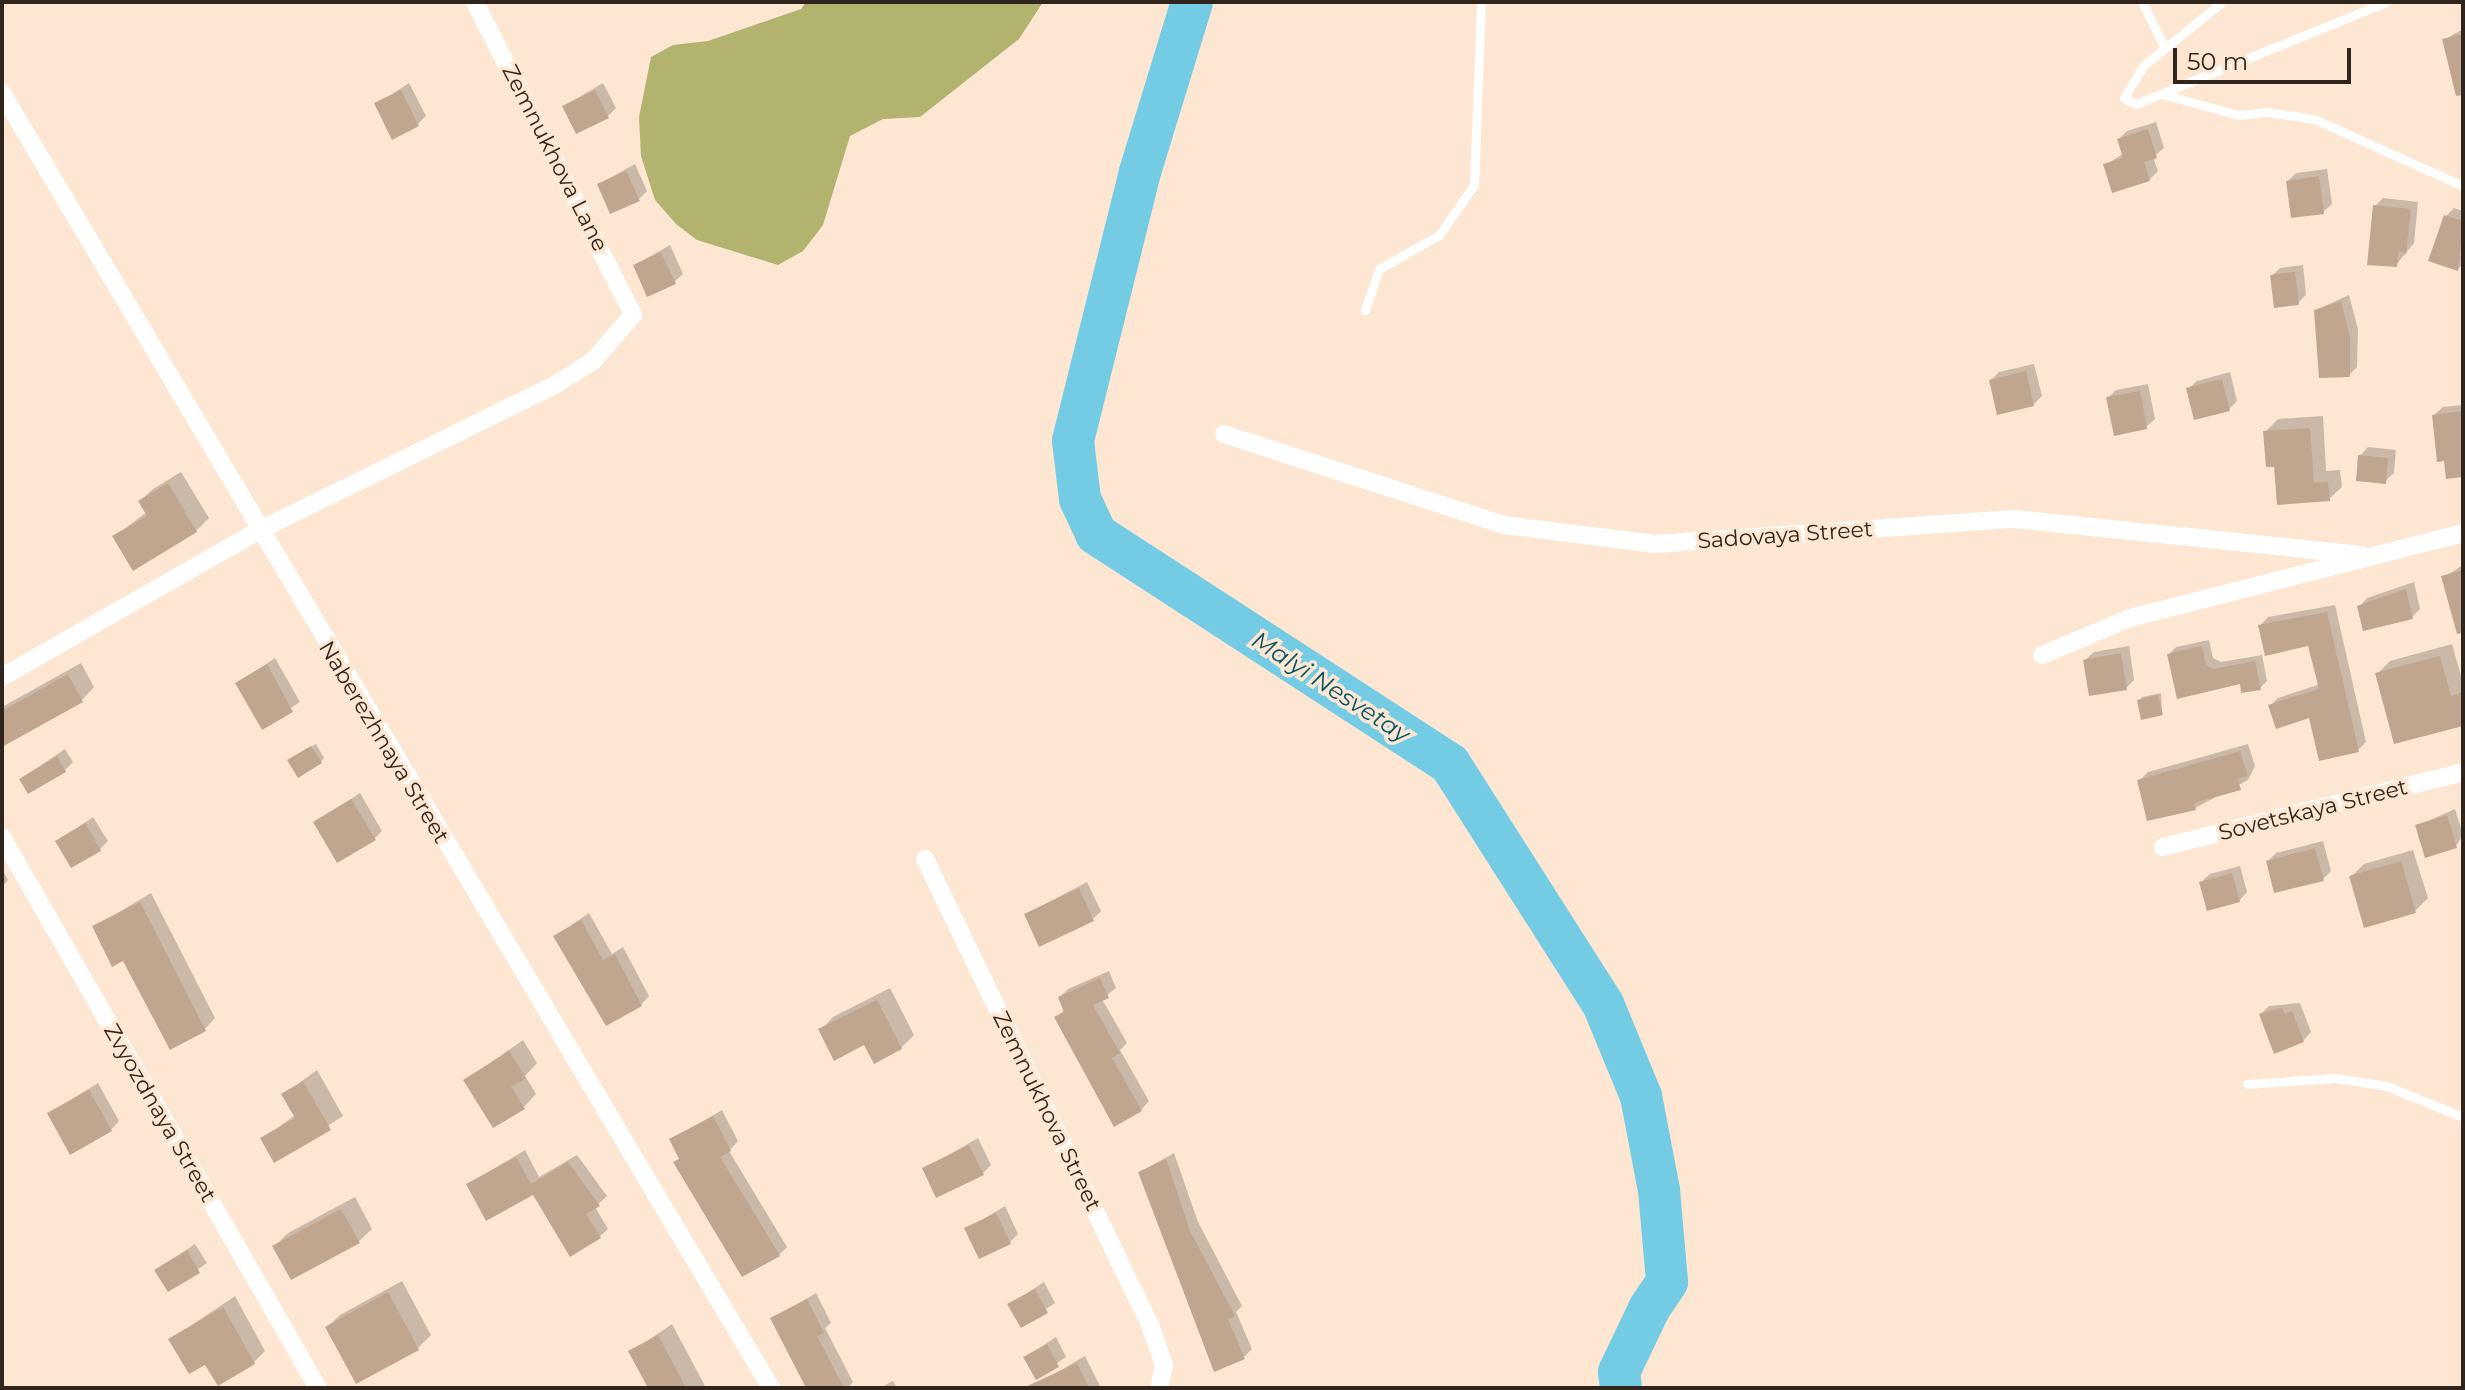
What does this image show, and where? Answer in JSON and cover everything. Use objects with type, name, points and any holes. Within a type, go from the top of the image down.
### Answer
[{"type":"street","name":"Zemnukhova Lane","points":[[258,531],[555,385],[593,361],[633,315],[475,2]]},
{"type":"street","name":"Naberezhnaya Street","points":[[2,93],[258,531],[771,1388]]},
{"type":"street","name":"Sadovaya Street","points":[[1224,434],[1504,525],[1655,544],[2014,519],[2361,555]]},
{"type":"street","points":[[2,677],[258,531]]},
{"type":"street","name":"Sadovaya Street","points":[[2042,655],[2130,618],[2361,555],[2463,533]]},
{"type":"street","name":"Sovetskaya Street","points":[[2163,847],[2463,772]]},
{"type":"street","name":"Zvyozdnaya Street","points":[[2,837],[318,1388]]},
{"type":"street","name":"Zemnukhova Street","points":[[925,859],[1150,1325],[1164,1365],[1159,1388]]},
{"type":"lane","points":[[1365,310],[1379,269],[1439,235],[1474,185],[1481,2]]},
{"type":"lane","points":[[2142,2],[2165,48]]},
{"type":"lane","points":[[2222,2],[2143,66],[2124,98],[2136,104],[2386,2]]},
{"type":"lane","points":[[2162,94],[2238,115],[2267,112],[2314,119],[2463,186]]},
{"type":"lane","points":[[2247,1084],[2335,1078],[2387,1086],[2463,1117]]},
{"type":"green space","points":[[806,2],[1043,2],[1019,39],[920,117],[883,119],[850,136],[823,225],[803,251],[778,265],[697,240],[676,224],[655,200],[641,156],[639,117],[651,57],[673,45],[708,41],[801,9]]},
{"type":"building","points":[[2463,34],[2463,95],[2456,96],[2442,39]]},
{"type":"building","points":[[401,90],[419,126],[392,140],[374,103]]},
{"type":"building","points":[[595,90],[609,118],[576,134],[562,106]]},
{"type":"building","points":[[2148,129],[2157,158],[2144,162],[2150,181],[2112,193],[2103,164],[2123,158],[2117,139]]},
{"type":"building","points":[[626,171],[640,201],[610,214],[597,184]]},
{"type":"building","points":[[2319,176],[2324,214],[2291,218],[2286,181]]},
{"type":"building","points":[[2373,205],[2411,209],[2406,254],[2399,251],[2397,267],[2367,265]]},
{"type":"building","points":[[2444,215],[2463,221],[2458,271],[2428,261]]},
{"type":"building","points":[[661,252],[676,284],[647,297],[633,265]]},
{"type":"building","points":[[2295,272],[2299,305],[2274,308],[2270,275]]},
{"type":"building","points":[[2341,301],[2350,338],[2350,377],[2319,378],[2314,310]]},
{"type":"building","points":[[2026,371],[2034,406],[1997,415],[1989,380]]},
{"type":"building","points":[[2222,379],[2230,411],[2194,420],[2186,388]]},
{"type":"building","points":[[2140,391],[2147,429],[2114,436],[2106,397]]},
{"type":"building","points":[[2463,411],[2463,477],[2446,479],[2444,461],[2437,462],[2432,415]]},
{"type":"building","points":[[2310,428],[2314,483],[2328,482],[2330,501],[2277,505],[2274,467],[2266,467],[2263,431]]},
{"type":"building","points":[[2358,455],[2388,458],[2386,484],[2356,481]]},
{"type":"building","points":[[168,483],[197,532],[133,571],[112,536],[147,516],[138,501]]},
{"type":"building","points":[[2463,570],[2463,633],[2457,634],[2441,576]]},
{"type":"building","points":[[2406,589],[2413,619],[2363,631],[2357,606]]},
{"type":"building","points":[[2327,612],[2359,752],[2319,761],[2309,718],[2276,729],[2268,705],[2319,689],[2308,646],[2265,656],[2258,625]]},
{"type":"building","points":[[2202,646],[2206,665],[2213,669],[2255,661],[2261,690],[2241,693],[2240,684],[2177,699],[2167,654]]},
{"type":"building","points":[[2121,653],[2127,690],[2089,696],[2083,660]]},
{"type":"building","points":[[2440,656],[2451,696],[2463,692],[2463,726],[2394,744],[2375,673]]},
{"type":"building","points":[[267,664],[293,712],[262,730],[235,683]]},
{"type":"building","points":[[68,674],[83,702],[2,747],[2,711]]},
{"type":"building","points":[[2158,695],[2163,715],[2141,720],[2137,700]]},
{"type":"building","points":[[311,746],[322,763],[298,778],[287,760]]},
{"type":"building","points":[[2240,751],[2248,776],[2238,779],[2241,790],[2194,803],[2196,810],[2147,821],[2137,780]]},
{"type":"building","points":[[57,756],[66,772],[28,794],[19,779]]},
{"type":"building","points":[[351,799],[376,840],[337,863],[313,822]]},
{"type":"building","points":[[2447,815],[2457,848],[2425,858],[2415,825]]},
{"type":"building","points":[[85,823],[101,851],[71,868],[55,841]]},
{"type":"building","points":[[2315,848],[2324,881],[2274,893],[2266,861]]},
{"type":"building","points":[[2401,861],[2416,913],[2364,928],[2349,876]]},
{"type":"building","points":[[2232,873],[2240,902],[2207,911],[2199,882]]},
{"type":"building","points":[[1079,888],[1094,921],[1039,947],[1024,914]]},
{"type":"building","points":[[140,902],[206,1031],[170,1050],[123,961],[112,967],[92,926]]},
{"type":"building","points":[[581,920],[603,960],[615,954],[642,1006],[606,1026],[553,936]]},
{"type":"building","points":[[1100,978],[1109,998],[1093,1005],[1120,1053],[1112,1058],[1142,1111],[1114,1127],[1054,1017],[1064,1012],[1058,997]]},
{"type":"building","points":[[877,1000],[902,1049],[874,1064],[864,1045],[834,1061],[818,1029]]},
{"type":"building","points":[[2282,1008],[2285,1014],[2292,1011],[2304,1042],[2274,1054],[2259,1014]]},
{"type":"building","points":[[509,1051],[526,1078],[511,1087],[525,1109],[493,1128],[463,1080]]},
{"type":"building","points":[[303,1081],[331,1130],[274,1163],[260,1138],[295,1118],[281,1094]]},
{"type":"building","points":[[89,1090],[112,1131],[70,1155],[47,1113]]},
{"type":"building","points":[[713,1116],[731,1151],[720,1157],[780,1256],[742,1277],[673,1162],[679,1159],[669,1139]]},
{"type":"building","points":[[969,1145],[984,1175],[936,1198],[922,1168]]},
{"type":"building","points":[[516,1157],[531,1184],[568,1162],[600,1206],[586,1214],[601,1238],[570,1257],[533,1195],[486,1221],[466,1184]]},
{"type":"building","points":[[1166,1159],[1190,1231],[1235,1316],[1228,1319],[1245,1359],[1214,1372],[1138,1172]]},
{"type":"building","points":[[341,1209],[360,1243],[291,1280],[272,1246]]},
{"type":"building","points":[[996,1213],[1011,1244],[979,1259],[964,1228]]},
{"type":"building","points":[[187,1250],[200,1273],[168,1292],[154,1270]]},
{"type":"building","points":[[1035,1289],[1048,1313],[1021,1328],[1007,1304]]},
{"type":"building","points":[[388,1292],[419,1350],[356,1384],[325,1327]]},
{"type":"building","points":[[807,1299],[824,1333],[817,1336],[844,1388],[806,1388],[770,1318]]},
{"type":"building","points":[[223,1307],[255,1364],[218,1386],[205,1365],[189,1374],[168,1339]]},
{"type":"building","points":[[658,1335],[686,1388],[648,1388],[628,1351]]},
{"type":"building","points":[[1047,1344],[1059,1367],[1036,1380],[1023,1357]]},
{"type":"building","points":[[1077,1363],[1089,1388],[1023,1388]]},
{"type":"waterway","name":"Malyi Nesvetay","points":[[1192,2],[1140,172],[1073,441],[1080,499],[1096,534],[1450,764],[1603,1004],[1641,1096],[1659,1190],[1667,1282],[1649,1309],[1619,1372],[1621,1388]]}]
